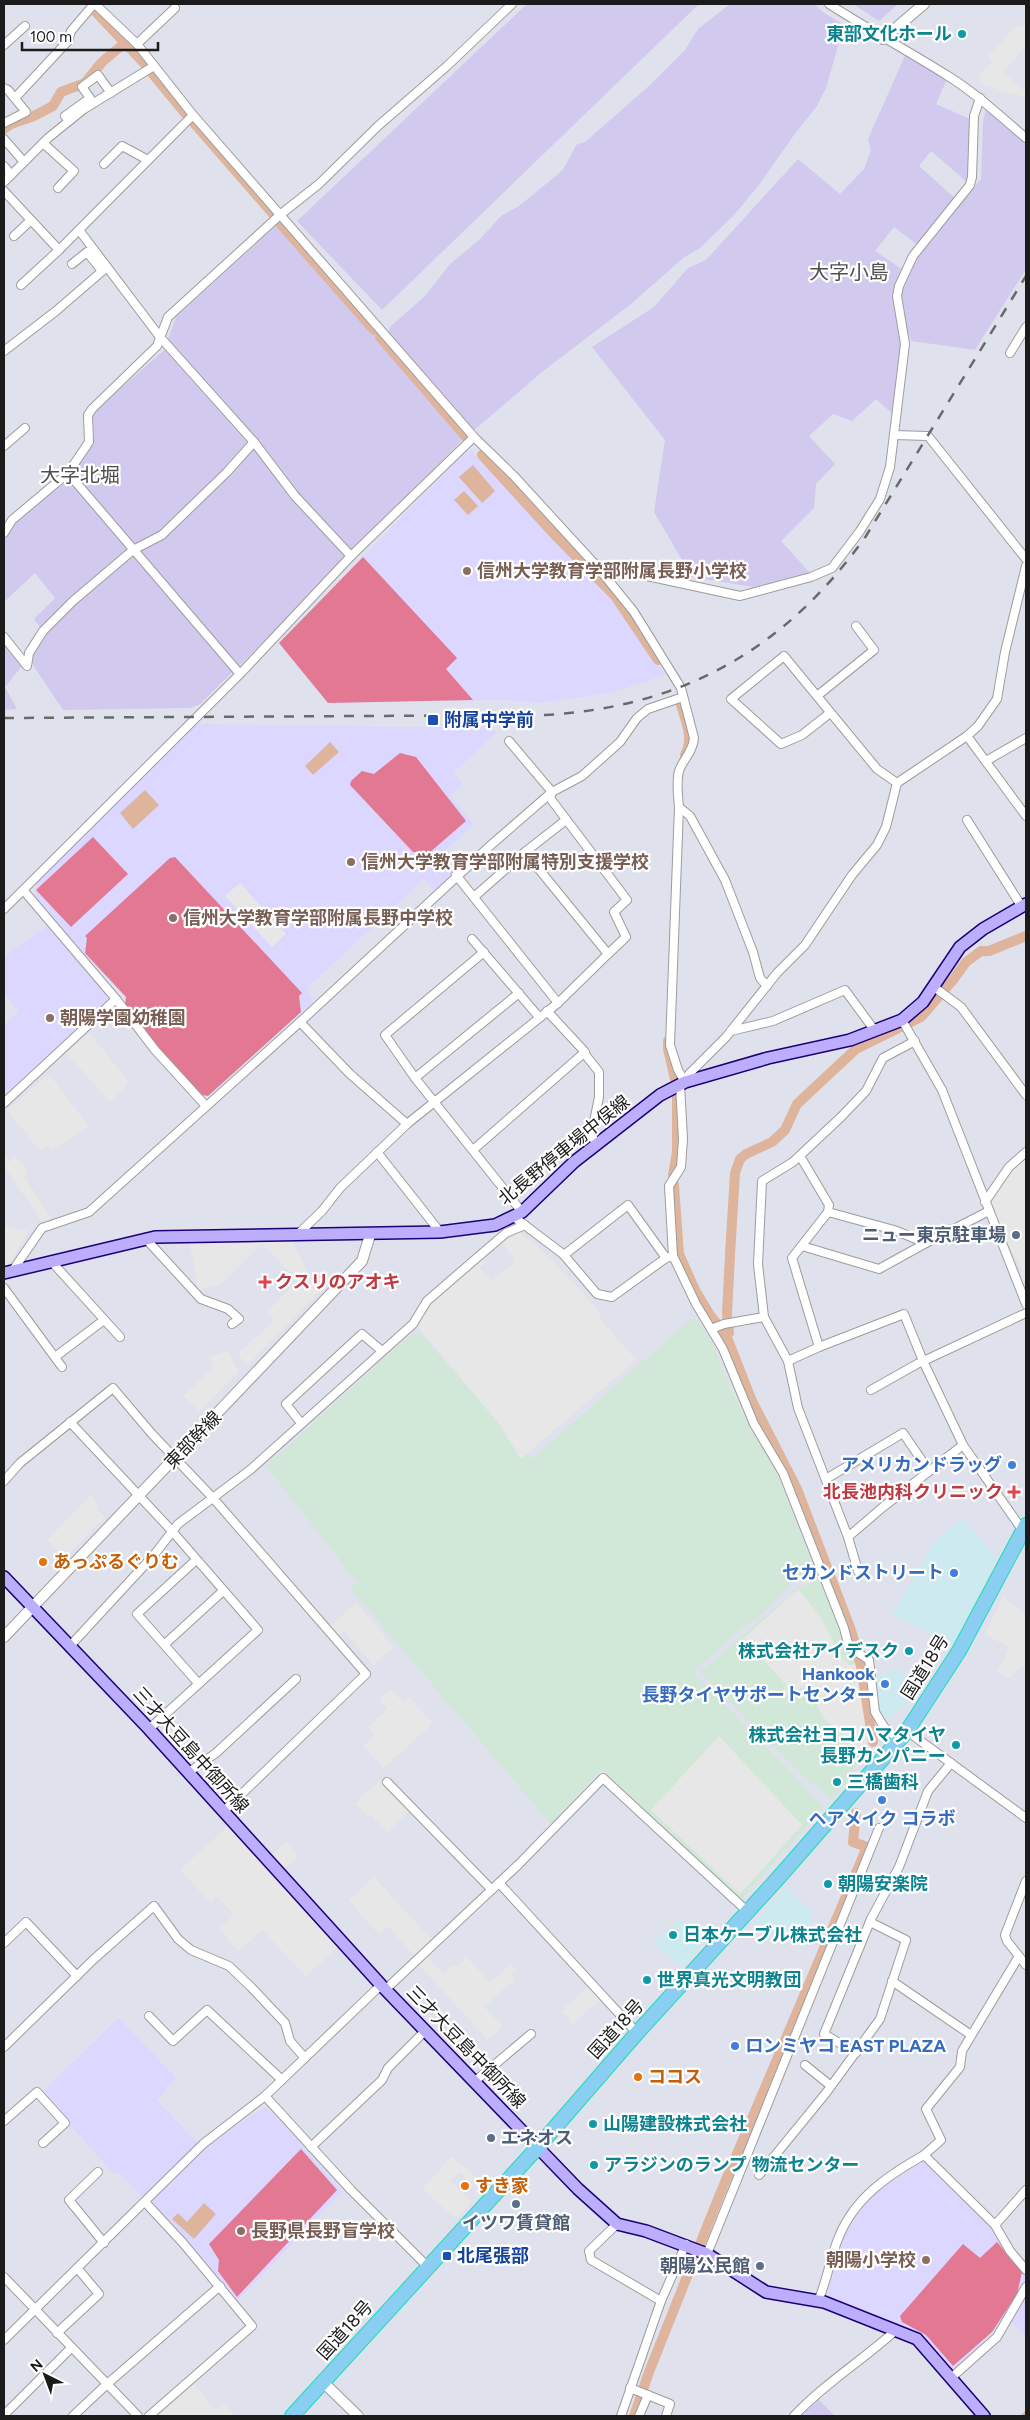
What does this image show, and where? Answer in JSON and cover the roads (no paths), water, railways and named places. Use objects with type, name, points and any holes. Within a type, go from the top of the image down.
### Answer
[{"type":"highway","name":"国道18号","points":[[292,2416],[538,2147],[637,2033],[748,1912],[903,1736],[959,1651],[1025,1528]]},
{"type":"main road","name":"北長野停車場中俣線","points":[[8,1272],[146,1239],[440,1232],[495,1224],[518,1215],[574,1162],[660,1095],[682,1084],[768,1058],[850,1040],[903,1021],[936,989],[960,947],[983,929],[1024,905]]},
{"type":"main road","name":"三才大豆島中御所線","points":[[4,1577],[149,1729],[425,2031],[578,2189],[617,2224]]},
{"type":"main road","points":[[617,2224],[646,2230],[686,2244],[707,2254],[766,2292],[818,2301],[896,2330],[917,2340],[984,2416]]},
{"type":"street","points":[[15,98],[68,41],[71,32],[94,4],[138,44],[193,115],[474,436],[514,476],[596,565],[634,612],[681,688],[694,738],[693,747],[680,770],[677,783],[680,807],[670,1045],[682,1084],[684,1139],[681,1167],[669,1186],[669,1257]]},
{"type":"street","points":[[4,534],[12,520],[68,473],[89,442],[88,415],[157,346],[168,317],[280,215],[319,184],[378,126],[447,66],[512,4]]},
{"type":"street","points":[[829,4],[883,39],[949,76],[980,98],[1026,138]]},
{"type":"street","points":[[883,39],[924,4]]},
{"type":"street","points":[[138,44],[175,8]]},
{"type":"street","points":[[4,46],[25,26]]},
{"type":"street","points":[[4,182],[43,143],[69,121],[154,66]]},
{"type":"street","points":[[69,121],[65,116],[90,98],[82,87],[98,75],[111,93]]},
{"type":"street","points":[[4,88],[8,90],[26,112],[4,123]]},
{"type":"street","points":[[596,565],[740,596],[811,578],[832,568],[860,531],[880,499],[890,467],[905,344],[898,302],[899,286],[913,256],[970,185],[974,116],[980,98]]},
{"type":"street","points":[[21,285],[59,250],[193,115]]},
{"type":"street","points":[[4,138],[24,162]]},
{"type":"street","points":[[43,143],[74,171],[58,188]]},
{"type":"street","points":[[104,164],[122,146],[148,160]]},
{"type":"street","points":[[4,166],[12,175]]},
{"type":"street","points":[[4,192],[59,250]]},
{"type":"street","points":[[14,236],[31,220]]},
{"type":"street","points":[[79,230],[104,269]]},
{"type":"street","points":[[72,264],[87,252],[104,269],[160,337],[254,442],[295,496],[351,556]]},
{"type":"street","points":[[4,351],[56,311],[104,269]]},
{"type":"street","points":[[1010,353],[1026,328]]},
{"type":"street","points":[[4,446],[25,428]]},
{"type":"street","points":[[894,435],[928,436],[1026,559]]},
{"type":"street","points":[[4,909],[240,674],[351,556],[474,436]]},
{"type":"street","points":[[4,637],[27,666],[29,653],[44,631],[73,601],[133,550],[162,535],[227,472],[254,442]]},
{"type":"street","points":[[68,473],[240,674]]},
{"type":"street","points":[[682,1084],[689,1074],[731,1031],[767,986],[805,945],[852,875],[877,845],[886,827],[897,783],[967,736],[978,726],[997,699],[1026,566]]},
{"type":"street","points":[[817,696],[874,650],[856,626]]},
{"type":"street","points":[[830,713],[802,735],[782,744],[731,699],[784,656],[877,769],[897,783]]},
{"type":"street","points":[[8,1272],[42,1228],[89,1212],[300,1022],[456,876],[552,792],[582,776],[620,742],[637,718],[648,709],[683,697]]},
{"type":"street","points":[[967,736],[1026,816]]},
{"type":"street","points":[[986,761],[1026,738]]},
{"type":"street","points":[[509,741],[552,792]]},
{"type":"street","points":[[298,1234],[322,1211],[340,1188],[407,1124],[558,1003],[626,936],[614,912],[627,900],[550,798],[552,792]]},
{"type":"street","points":[[680,807],[690,816],[725,880],[760,978],[767,986]]},
{"type":"street","points":[[474,897],[525,852],[566,820]]},
{"type":"street","points":[[967,820],[1024,905]]},
{"type":"street","points":[[525,852],[608,954]]},
{"type":"street","points":[[456,876],[558,1003]]},
{"type":"street","points":[[24,891],[116,999],[155,1050],[206,1106]]},
{"type":"street","points":[[472,939],[539,1017]]},
{"type":"street","points":[[484,952],[385,1035],[434,1102],[473,1150],[525,1225],[564,1255],[597,1294],[612,1297],[669,1257]]},
{"type":"street","points":[[936,989],[961,1007],[1026,1095]]},
{"type":"street","points":[[731,1031],[773,1021],[845,990],[875,1031]]},
{"type":"street","points":[[416,1078],[519,993]]},
{"type":"street","points":[[4,1103],[116,999]]},
{"type":"street","points":[[547,1010],[585,1052],[599,1072],[599,1097],[591,1136],[598,1144]]},
{"type":"street","points":[[903,1021],[942,1090],[1026,1304]]},
{"type":"street","points":[[300,1022],[350,1074],[407,1124]]},
{"type":"street","points":[[858,1571],[848,1537],[798,1408],[788,1361],[764,1316],[758,1264],[760,1186],[762,1181],[800,1156],[866,1091],[884,1058],[915,1041]]},
{"type":"street","points":[[473,1150],[584,1053]]},
{"type":"street","points":[[377,1152],[440,1232]]},
{"type":"street","points":[[985,1202],[1009,1167],[1026,1152]]},
{"type":"street","points":[[800,1156],[829,1205],[828,1212],[792,1258],[819,1347]]},
{"type":"street","points":[[564,1255],[628,1205],[669,1257],[696,1304],[721,1326],[723,1349],[754,1424],[783,1473],[844,1628],[849,1647],[869,1660],[875,1712],[884,1727],[950,1764],[1026,1818]]},
{"type":"street","points":[[802,1246],[879,1269],[989,1211]]},
{"type":"street","points":[[828,1212],[894,1230],[926,1243]]},
{"type":"street","points":[[70,1646],[154,1555],[172,1531],[250,1470],[413,1324],[427,1301],[506,1233],[525,1225]]},
{"type":"street","name":"東部幹線","points":[[4,1637],[362,1261],[370,1235]]},
{"type":"street","points":[[146,1239],[201,1299],[228,1309],[239,1319],[232,1324]]},
{"type":"street","points":[[51,1261],[120,1337]]},
{"type":"street","points":[[4,1288],[62,1367]]},
{"type":"street","points":[[871,1390],[923,1361],[1026,1313]]},
{"type":"street","points":[[788,1361],[904,1314],[923,1361],[963,1444],[1025,1528]]},
{"type":"street","points":[[721,1326],[764,1316]]},
{"type":"street","points":[[55,1357],[104,1320]]},
{"type":"street","points":[[302,1423],[286,1404],[362,1334],[382,1351]]},
{"type":"street","points":[[4,1481],[20,1463],[113,1388],[175,1459],[213,1498],[366,1674],[223,1812]]},
{"type":"street","points":[[70,1422],[172,1531],[258,1630],[149,1729]]},
{"type":"street","points":[[826,1479],[903,1433],[929,1471]]},
{"type":"street","points":[[848,1537],[963,1444]]},
{"type":"street","points":[[196,1560],[137,1614],[198,1683]]},
{"type":"street","points":[[165,1644],[223,1591]]},
{"type":"street","points":[[188,1772],[216,1753],[296,1679]]},
{"type":"street","points":[[856,2054],[824,2034],[870,1922],[899,1867],[928,1791],[950,1764]]},
{"type":"street","points":[[4,2340],[203,2144],[265,2096],[492,1890],[603,1778],[748,1912]]},
{"type":"street","points":[[387,1782],[492,1890]]},
{"type":"street","points":[[707,2254],[879,1828]]},
{"type":"street","points":[[1026,1881],[1005,1935],[1007,1941],[1026,1965]]},
{"type":"street","points":[[499,1883],[637,2033]]},
{"type":"street","points":[[4,2047],[154,1906],[178,1938],[191,1950],[229,1966],[251,1987],[285,2023],[290,2040],[305,2058]]},
{"type":"street","points":[[4,1943],[26,1922],[78,1976]]},
{"type":"street","points":[[759,2175],[856,2054],[880,2019],[906,1940],[870,1922]]},
{"type":"street","points":[[818,2301],[827,2279],[837,2240],[846,2221],[872,2188],[924,2155],[941,2140],[926,2109],[960,2068],[962,2051],[1019,1956]]},
{"type":"street","points":[[892,1981],[971,2035]]},
{"type":"street","points":[[149,2016],[173,2041],[207,2010],[282,2080]]},
{"type":"street","points":[[311,2147],[382,2080],[388,2068],[425,2031]]},
{"type":"street","points":[[474,2082],[531,2034]]},
{"type":"street","points":[[805,2065],[831,2086]]},
{"type":"street","points":[[4,2121],[37,2092],[65,2124],[43,2143]]},
{"type":"street","points":[[265,2096],[350,2190],[428,2267]]},
{"type":"street","points":[[924,2155],[995,2224],[1010,2251],[1026,2270]]},
{"type":"street","points":[[98,2172],[69,2200],[104,2243]]},
{"type":"street","points":[[995,2224],[1026,2190]]},
{"type":"street","points":[[145,2202],[220,2286],[252,2326],[149,2416]]},
{"type":"street","points":[[617,2224],[589,2251],[591,2260],[661,2301]]},
{"type":"street","points":[[621,2416],[632,2389],[661,2301],[686,2244]]},
{"type":"street","points":[[57,2333],[99,2294],[78,2269]]},
{"type":"street","points":[[4,2277],[106,2385],[138,2416]]},
{"type":"street","points":[[73,2416],[220,2286]]},
{"type":"street","points":[[951,2378],[997,2337],[1026,2287]]},
{"type":"street","points":[[794,2416],[818,2392],[865,2358],[896,2330]]},
{"type":"street","points":[[4,2415],[71,2348]]},
{"type":"street","points":[[323,2382],[358,2416]]},
{"type":"street","points":[[632,2389],[670,2404],[666,2416]]},
{"type":"street","points":[[639,2416],[647,2394]]},
{"type":"waterway","points":[[94,10],[146,65]]},
{"type":"waterway","points":[[4,129],[11,124],[34,116],[53,106],[61,92],[85,83],[102,62],[126,42]]},
{"type":"waterway","points":[[152,73],[185,113]]},
{"type":"waterway","points":[[194,123],[274,215]]},
{"type":"waterway","points":[[278,221],[374,330]]},
{"type":"waterway","points":[[380,337],[467,438]]},
{"type":"waterway","points":[[482,455],[554,534],[615,596],[658,660]]},
{"type":"waterway","points":[[681,705],[689,736],[688,749],[685,755]]},
{"type":"waterway","points":[[729,1333],[727,1313],[735,1173],[740,1159],[746,1154],[772,1142],[785,1130],[797,1104],[856,1049],[921,1017],[966,962],[981,951],[989,951],[1026,936]]},
{"type":"waterway","points":[[668,1041],[675,1079]]},
{"type":"waterway","points":[[673,1175],[677,1152],[677,1095]]},
{"type":"waterway","points":[[674,1185],[679,1254],[695,1290],[710,1315],[726,1335],[752,1401],[797,1489],[851,1630],[861,1666],[873,1742]]},
{"type":"waterway","points":[[634,2416],[649,2372],[720,2194],[867,1847],[853,1842],[856,1813]]},
{"type":"waterway","points":[[1022,2416],[1026,2412]]},
{"type":"railway","points":[[4,718],[545,715],[595,710],[642,700],[686,685],[727,665],[766,640],[801,611],[835,576],[866,536],[1026,276]]},
{"type":"place","name":"東部文化ホール","points":[[962,34]]},
{"type":"place","name":"信州大学教育学部附属長野小学校","points":[[467,571]]},
{"type":"place","name":"附属中学前","points":[[433,720]]},
{"type":"place","name":"信州大学教育学部附属特別支援学校","points":[[351,862]]},
{"type":"place","name":"信州大学教育学部附属長野中学校","points":[[173,918]]},
{"type":"place","name":"朝陽学園幼稚園","points":[[50,1018]]},
{"type":"place","name":"ニュー東京駐車場","points":[[1016,1235]]},
{"type":"place","name":"クスリのアオキ","points":[[265,1282]]},
{"type":"place","name":"アメリカンドラッグ","points":[[1012,1465]]},
{"type":"place","name":"北長池内科クリニック","points":[[1014,1492]]},
{"type":"place","name":"あっぷるぐりむ","points":[[43,1562]]},
{"type":"place","name":"セカンドストリート","points":[[954,1573]]},
{"type":"place","name":"株式会社アイデスク","points":[[909,1651]]},
{"type":"place","name":"Hankook 長野タイヤサポートセンター","points":[[885,1684]]},
{"type":"place","name":"株式会社ヨコハマタイヤ 長野カンパニー","points":[[956,1745]]},
{"type":"place","name":"三橋歯科","points":[[837,1782]]},
{"type":"place","name":"ヘアメイク コラボ","points":[[882,1800]]},
{"type":"place","name":"朝陽安楽院","points":[[828,1884]]},
{"type":"place","name":"日本ケーブル株式会社","points":[[673,1935]]},
{"type":"place","name":"世界真光文明教団","points":[[647,1980]]},
{"type":"place","name":"ロンミヤコ EAST PLAZA","points":[[735,2046]]},
{"type":"place","name":"ココス","points":[[638,2077]]},
{"type":"place","name":"山陽建設株式会社","points":[[593,2124]]},
{"type":"place","name":"エネオス","points":[[491,2138]]},
{"type":"place","name":"アラジンのランプ 物流センター","points":[[594,2165]]},
{"type":"place","name":"すき家","points":[[465,2186]]},
{"type":"place","name":"イツワ賃貸館","points":[[516,2204]]},
{"type":"place","name":"長野県長野盲学校","points":[[241,2231]]},
{"type":"place","name":"北尾張部","points":[[447,2256]]},
{"type":"place","name":"朝陽小学校","points":[[926,2260]]},
{"type":"place","name":"朝陽公民館","points":[[760,2266]]},
{"type":"district","name":"大字小島","points":[[849,272]]},
{"type":"district","name":"大字北堀","points":[[80,475]]}]
